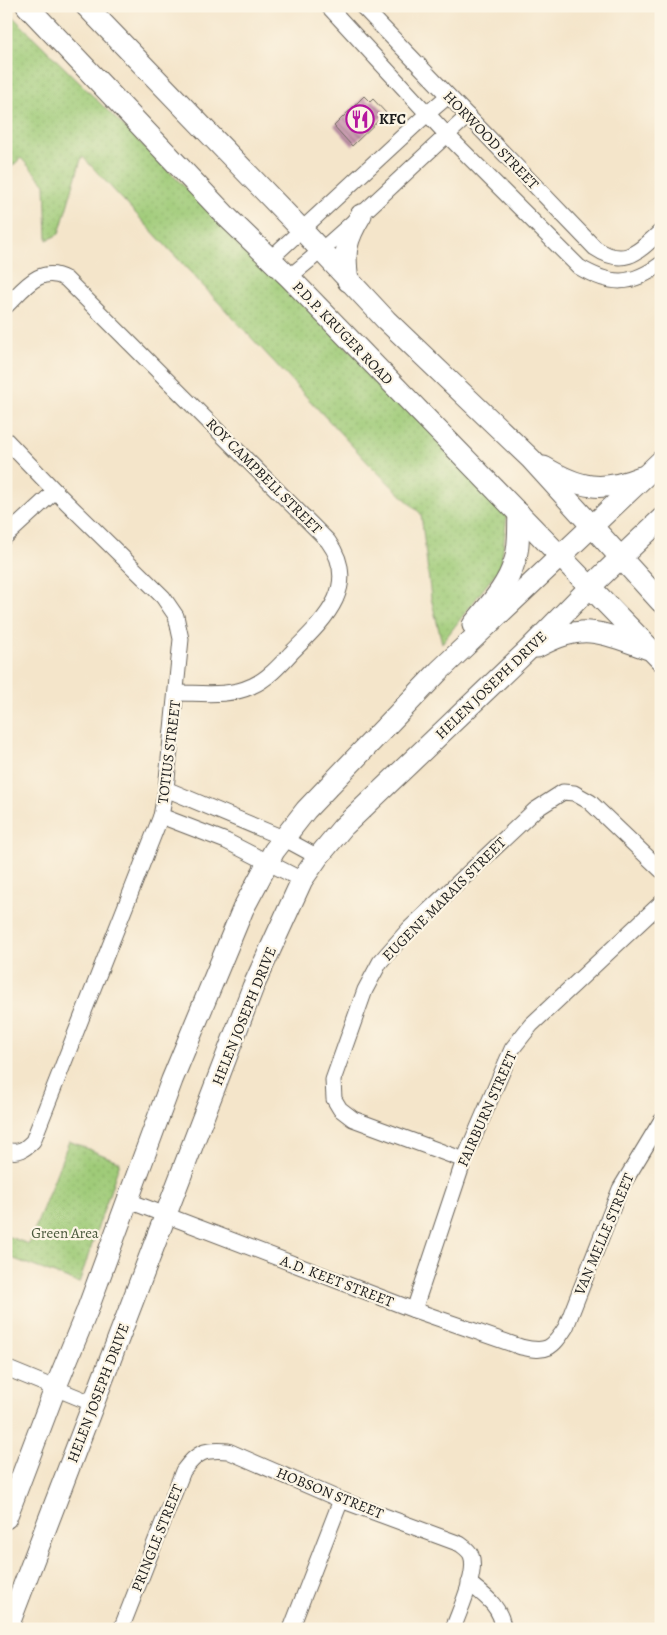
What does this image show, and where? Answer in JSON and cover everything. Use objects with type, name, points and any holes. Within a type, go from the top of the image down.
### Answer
[{"type":"street","name":"P.D.P. KRUGER ROAD","points":[[27,6],[207,196],[289,277],[562,556],[656,655]]},
{"type":"street","points":[[86,6],[386,320],[531,459],[661,602]]},
{"type":"street","points":[[328,6],[447,135],[579,267],[595,277],[613,281],[630,281],[646,275],[661,264]]},
{"type":"street","name":"HORWOOD STREET","points":[[362,6],[595,248],[616,258],[629,257],[661,231]]},
{"type":"street","points":[[270,259],[448,96]]},
{"type":"street","points":[[289,277],[361,216],[468,116]]},
{"type":"street","points":[[348,281],[345,257],[346,244],[350,233],[361,216]]},
{"type":"street","name":"ROY CAMPBELL STREET","points":[[6,306],[34,279],[47,274],[57,274],[66,279],[328,541],[338,556],[340,562],[340,582],[336,599],[324,620],[270,675],[254,686],[236,692],[176,693]]},
{"type":"street","name":"TOTIUS STREET","points":[[6,440],[163,597],[176,616],[181,639],[166,789],[161,816],[33,1141],[22,1151],[6,1150]]},
{"type":"street","points":[[531,459],[579,484],[608,488],[622,485],[654,468]]},
{"type":"street","points":[[6,1518],[129,1201],[172,1080],[243,909],[267,862],[283,838],[306,810],[439,671],[654,468]]},
{"type":"street","points":[[6,536],[55,491]]},
{"type":"street","points":[[439,671],[443,660],[508,578],[515,563],[517,551],[518,513]]},
{"type":"street","name":"HELEN JOSEPH DRIVE","points":[[7,1629],[254,987],[302,880],[318,856],[343,827],[527,651],[661,519]]},
{"type":"street","points":[[527,651],[568,634],[582,631],[594,633],[656,655]]},
{"type":"street","points":[[166,789],[283,838],[318,856]]},
{"type":"street","name":"EUGENE MARAIS STREET","points":[[464,1160],[353,1119],[340,1109],[334,1099],[334,1080],[365,990],[380,962],[409,929],[535,810],[563,792],[574,793],[590,802],[661,870]]},
{"type":"street","points":[[161,816],[226,841],[302,880]]},
{"type":"street","name":"FAIRBURN STREET","points":[[414,1310],[464,1160],[512,1049],[532,1025],[661,903]]},
{"type":"street","name":"VAN MELLE STREET","points":[[548,1348],[557,1342],[566,1327],[620,1189],[661,1121]]},
{"type":"street","name":"A.D. KEET STREET","points":[[129,1201],[414,1310],[521,1347],[538,1351],[548,1348]]},
{"type":"street","points":[[6,1368],[94,1404]]},
{"type":"street","name":"HOBSON STREET","points":[[200,1453],[211,1450],[228,1451],[341,1500],[460,1544],[472,1555],[473,1572],[469,1583]]},
{"type":"street","name":"PRINGLE STREET","points":[[121,1629],[183,1471],[192,1459],[200,1453]]},
{"type":"street","points":[[291,1629],[341,1500]]},
{"type":"street","points":[[453,1629],[469,1583],[498,1610],[502,1618],[503,1629]]},
{"type":"green space","points":[[6,10],[508,507],[501,566],[442,643],[431,598],[421,514],[371,466],[82,156],[59,234],[47,240],[45,184],[21,158],[6,172]]},
{"type":"green space","name":"Green Area","points":[[69,1141],[120,1162],[79,1283],[6,1256],[6,1236],[29,1244]]},
{"type":"building","name":"KFC","points":[[364,96],[370,102],[373,99],[386,113],[352,146],[334,126]]},
{"type":"place","name":"KFC","points":[[360,119]]}]
